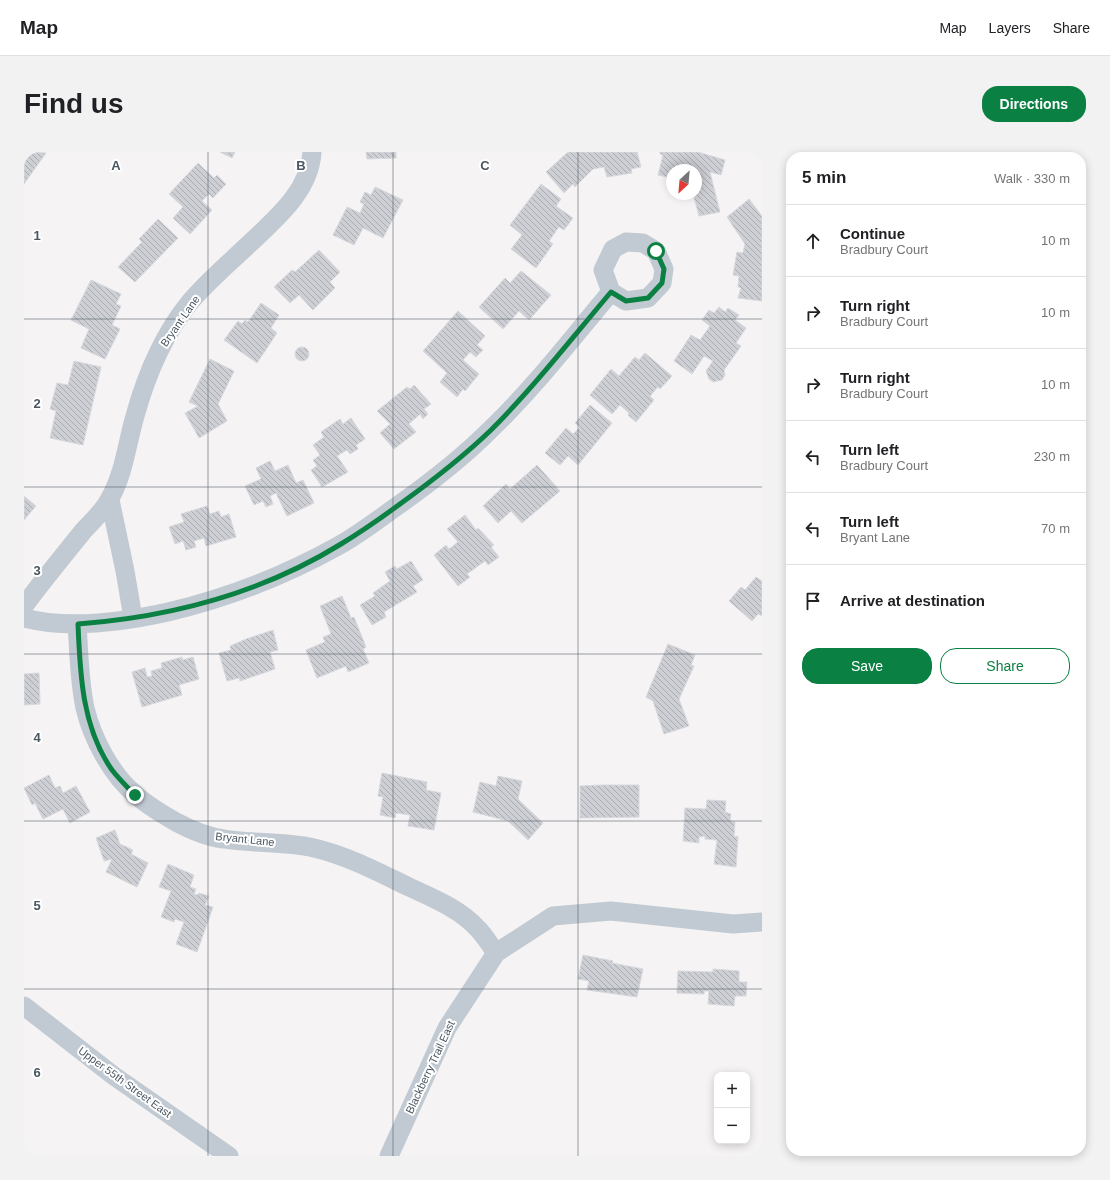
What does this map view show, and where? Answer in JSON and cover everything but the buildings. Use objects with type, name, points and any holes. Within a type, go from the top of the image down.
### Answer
[{"type":"street","name":"Bryant Lane","points":[[24,606],[41,582],[110,500],[121,472],[134,416],[148,375],[166,338],[189,303],[279,215],[294,197],[305,177],[312,152]]},
{"type":"street","points":[[24,618],[37,622],[78,624],[133,618],[194,606],[269,580],[340,545],[375,522],[436,477],[490,430],[518,401],[611,292]]},
{"type":"street","points":[[110,500],[133,618]]},
{"type":"street","name":"Bryant Lane","points":[[78,624],[80,676],[85,709],[96,741],[112,770],[135,795],[162,814],[191,830],[223,839],[313,848],[343,856],[443,903],[461,914],[478,928],[496,953]]},
{"type":"street","name":"Blackberry Trail East","points":[[389,1156],[447,1028],[496,953],[553,916],[611,911],[733,924],[762,922]]},
{"type":"street","name":"Upper 55th Street East","points":[[24,1006],[114,1076],[229,1156]]},
{"type":"route","points":[[135,795],[112,770],[96,741],[85,709],[80,676],[78,624],[117,621],[194,606],[269,580],[340,545],[409,498],[464,454],[490,430],[518,401],[611,292],[626,301],[648,298],[662,283],[664,269],[656,251]]}]
